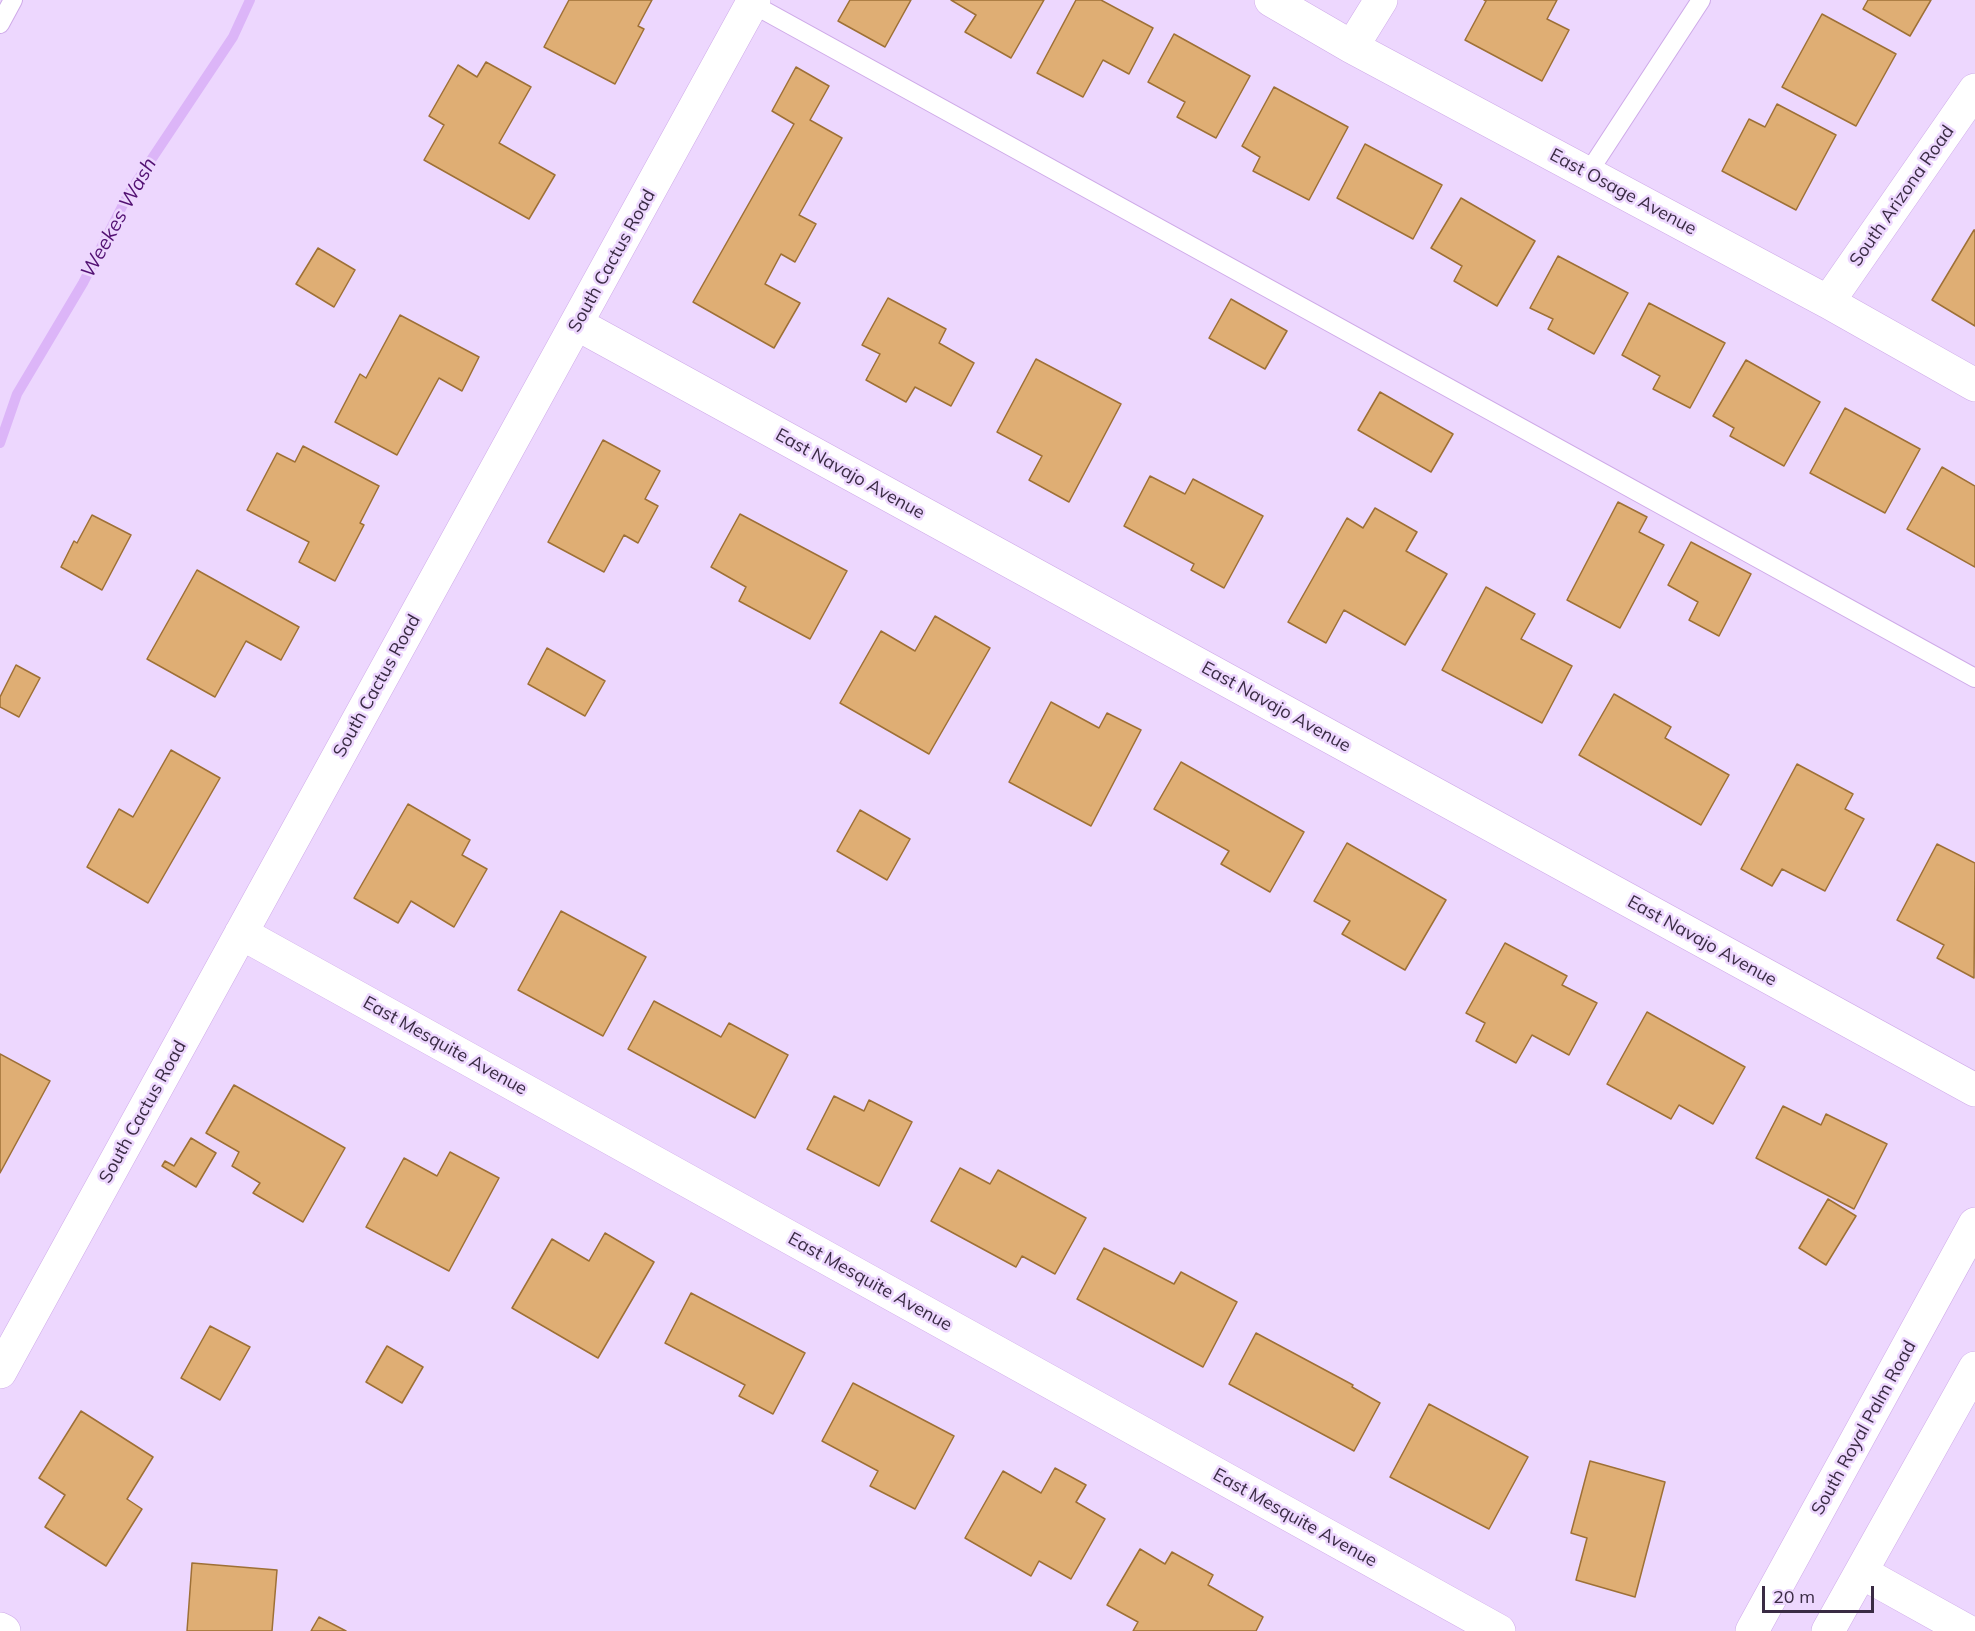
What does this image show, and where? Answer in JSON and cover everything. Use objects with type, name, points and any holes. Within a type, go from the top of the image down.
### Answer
[{"type":"street","name":"East Osage Avenue","points":[[1270,0],[1353,47],[1828,302],[1975,385]]},
{"type":"street","points":[[1353,47],[1381,0]]},
{"type":"street","name":"South Cactus Road","points":[[0,1372],[577,324],[750,1]]},
{"type":"street","name":"South Arizona Road","points":[[1828,302],[1975,90]]},
{"type":"street","name":"East Navajo Avenue","points":[[577,324],[1975,1090]]},
{"type":"street","name":"East Mesquite Avenue","points":[[241,933],[1499,1631]]},
{"type":"street","name":"South Royal Palm Road","points":[[1752,1631],[1975,1224]]},
{"type":"street","points":[[1828,1631],[1975,1368]]},
{"type":"street","points":[[1861,1572],[1967,1631]]},
{"type":"street","points":[[0,1629],[4,1631]]},
{"type":"lane","points":[[0,24],[13,0]]},
{"type":"lane","points":[[1588,173],[1701,0]]},
{"type":"lane","points":[[750,1],[1975,678]]},
{"type":"building","points":[[569,0],[652,0],[638,26],[644,29],[615,84],[544,47]]},
{"type":"building","points":[[850,0],[911,0],[885,47],[838,21]]},
{"type":"building","points":[[951,0],[1044,0],[1011,58],[965,32],[976,15]]},
{"type":"building","points":[[1076,0],[1101,0],[1153,28],[1129,74],[1103,60],[1083,97],[1037,73]]},
{"type":"building","points":[[1484,0],[1557,0],[1547,19],[1569,30],[1542,81],[1465,40],[1486,1]]},
{"type":"building","points":[[1868,0],[1931,0],[1910,36],[1863,9]]},
{"type":"building","points":[[1822,14],[1896,54],[1856,126],[1782,87]]},
{"type":"building","points":[[1174,34],[1250,76],[1216,138],[1177,117],[1185,102],[1148,82]]},
{"type":"building","points":[[486,62],[531,87],[499,143],[555,175],[529,219],[424,160],[444,125],[429,116],[458,65],[477,77]]},
{"type":"building","points":[[796,67],[829,86],[810,120],[842,138],[799,215],[816,224],[795,262],[781,254],[765,284],[800,303],[774,348],[693,302],[794,124],[772,111]]},
{"type":"building","points":[[1274,87],[1348,127],[1309,200],[1253,171],[1260,157],[1242,146]]},
{"type":"building","points":[[1777,104],[1836,135],[1796,210],[1722,171],[1749,119],[1765,127]]},
{"type":"building","points":[[1365,144],[1442,185],[1413,239],[1337,198]]},
{"type":"building","points":[[1461,198],[1535,241],[1497,306],[1454,281],[1462,266],[1431,248]]},
{"type":"building","points":[[1975,230],[1975,326],[1932,300]]},
{"type":"building","points":[[318,248],[355,270],[334,307],[296,284]]},
{"type":"building","points":[[1558,256],[1628,293],[1594,354],[1548,329],[1553,319],[1530,308]]},
{"type":"building","points":[[888,298],[946,329],[939,343],[974,363],[951,406],[915,387],[906,402],[866,380],[880,354],[862,345]]},
{"type":"building","points":[[1231,299],[1287,331],[1265,369],[1209,338]]},
{"type":"building","points":[[1649,303],[1725,343],[1690,408],[1653,389],[1660,376],[1622,355]]},
{"type":"building","points":[[400,315],[479,357],[462,391],[439,378],[397,455],[335,422],[360,374],[366,378]]},
{"type":"building","points":[[1036,359],[1121,404],[1069,502],[1029,480],[1042,456],[997,432]]},
{"type":"building","points":[[1746,360],[1820,402],[1784,466],[1730,436],[1734,428],[1713,416]]},
{"type":"building","points":[[1380,392],[1453,434],[1431,472],[1358,430]]},
{"type":"building","points":[[1845,408],[1920,449],[1885,513],[1810,473]]},
{"type":"building","points":[[603,440],[660,471],[645,499],[658,506],[638,543],[624,535],[604,572],[548,542]]},
{"type":"building","points":[[303,446],[379,486],[360,523],[364,525],[335,581],[299,562],[309,542],[247,510],[277,453],[295,462]]},
{"type":"building","points":[[1942,467],[1975,486],[1975,567],[1907,529]]},
{"type":"building","points":[[1150,476],[1185,494],[1193,479],[1263,516],[1224,588],[1191,570],[1194,564],[1124,526]]},
{"type":"building","points":[[1618,502],[1647,517],[1639,532],[1664,545],[1620,628],[1567,600]]},
{"type":"building","points":[[1375,508],[1417,532],[1406,551],[1447,574],[1405,645],[1344,610],[1326,643],[1288,622],[1347,518],[1363,528]]},
{"type":"building","points":[[740,514],[847,571],[810,639],[739,601],[746,587],[711,567]]},
{"type":"building","points":[[92,515],[131,535],[102,590],[61,567],[74,541],[77,543]]},
{"type":"building","points":[[1691,542],[1751,574],[1719,636],[1689,620],[1698,602],[1668,585]]},
{"type":"building","points":[[197,570],[299,627],[281,660],[246,641],[215,697],[147,659]]},
{"type":"building","points":[[1486,587],[1535,614],[1521,639],[1572,666],[1542,723],[1442,670]]},
{"type":"building","points":[[935,616],[990,648],[929,754],[840,703],[881,631],[915,651]]},
{"type":"building","points":[[547,648],[605,681],[585,716],[528,684]]},
{"type":"building","points":[[16,665],[40,678],[19,717],[0,707],[0,697]]},
{"type":"building","points":[[1614,694],[1671,727],[1665,738],[1729,775],[1701,825],[1579,755]]},
{"type":"building","points":[[1051,702],[1099,728],[1107,713],[1141,730],[1091,826],[1009,782]]},
{"type":"building","points":[[171,750],[220,778],[148,903],[87,867],[119,809],[133,817]]},
{"type":"building","points":[[1181,762],[1304,832],[1270,892],[1221,864],[1229,851],[1154,809]]},
{"type":"building","points":[[1797,764],[1853,794],[1845,809],[1864,819],[1825,891],[1782,869],[1772,886],[1741,869]]},
{"type":"building","points":[[408,804],[470,840],[462,855],[487,869],[454,927],[411,901],[398,923],[354,898]]},
{"type":"building","points":[[860,810],[910,839],[887,880],[837,851]]},
{"type":"building","points":[[1347,843],[1446,900],[1405,970],[1342,934],[1350,921],[1314,901]]},
{"type":"building","points":[[1937,844],[1975,863],[1974,978],[1937,958],[1944,945],[1897,920]]},
{"type":"building","points":[[561,911],[646,957],[603,1036],[518,990]]},
{"type":"building","points":[[1505,943],[1567,976],[1562,985],[1597,1003],[1569,1055],[1532,1035],[1516,1063],[1476,1041],[1485,1023],[1466,1013]]},
{"type":"building","points":[[654,1001],[721,1037],[729,1023],[788,1055],[755,1118],[628,1049]]},
{"type":"building","points":[[1647,1012],[1745,1067],[1713,1124],[1679,1105],[1671,1119],[1607,1084]]},
{"type":"building","points":[[0,1054],[50,1081],[0,1173]]},
{"type":"building","points":[[234,1085],[345,1148],[303,1222],[253,1193],[260,1183],[232,1166],[239,1152],[206,1133]]},
{"type":"building","points":[[834,1096],[864,1111],[869,1100],[912,1122],[879,1186],[807,1149]]},
{"type":"building","points":[[1783,1106],[1821,1125],[1826,1114],[1887,1144],[1854,1209],[1756,1158]]},
{"type":"building","points":[[191,1138],[216,1153],[196,1187],[162,1166],[165,1161],[174,1166]]},
{"type":"building","points":[[450,1152],[499,1178],[449,1271],[366,1227],[404,1158],[437,1176]]},
{"type":"building","points":[[960,1168],[990,1184],[998,1170],[1086,1218],[1055,1274],[1022,1256],[1016,1267],[931,1221]]},
{"type":"building","points":[[1828,1199],[1856,1216],[1826,1265],[1799,1248]]},
{"type":"building","points":[[605,1233],[654,1262],[598,1358],[512,1308],[552,1239],[589,1261]]},
{"type":"building","points":[[1104,1248],[1174,1284],[1181,1272],[1237,1302],[1203,1367],[1077,1299]]},
{"type":"building","points":[[691,1293],[805,1353],[773,1414],[739,1396],[745,1385],[665,1343]]},
{"type":"building","points":[[210,1326],[250,1347],[220,1400],[181,1378]]},
{"type":"building","points":[[1256,1333],[1353,1385],[1352,1387],[1380,1403],[1354,1451],[1229,1384]]},
{"type":"building","points":[[387,1346],[423,1367],[402,1403],[366,1382]]},
{"type":"building","points":[[853,1383],[954,1436],[915,1509],[870,1486],[878,1471],[822,1441]]},
{"type":"building","points":[[1429,1404],[1528,1457],[1489,1529],[1390,1477]]},
{"type":"building","points":[[81,1411],[153,1457],[127,1499],[142,1509],[106,1566],[45,1527],[65,1495],[39,1478]]},
{"type":"building","points":[[1590,1461],[1665,1482],[1635,1597],[1576,1580],[1587,1538],[1571,1533]]},
{"type":"building","points":[[1055,1468],[1086,1485],[1076,1502],[1105,1519],[1071,1579],[1039,1561],[1031,1576],[965,1538],[1003,1471],[1041,1493]]},
{"type":"building","points":[[1140,1549],[1165,1564],[1172,1552],[1213,1575],[1208,1585],[1263,1617],[1256,1631],[1133,1631],[1138,1622],[1107,1605]]},
{"type":"building","points":[[192,1563],[277,1570],[272,1631],[187,1631]]},
{"type":"building","points":[[319,1617],[346,1631],[311,1631]]},
{"type":"waterway","name":"Weekes Wash","points":[[0,443],[17,394],[83,283],[129,193],[233,37],[250,0]]}]
